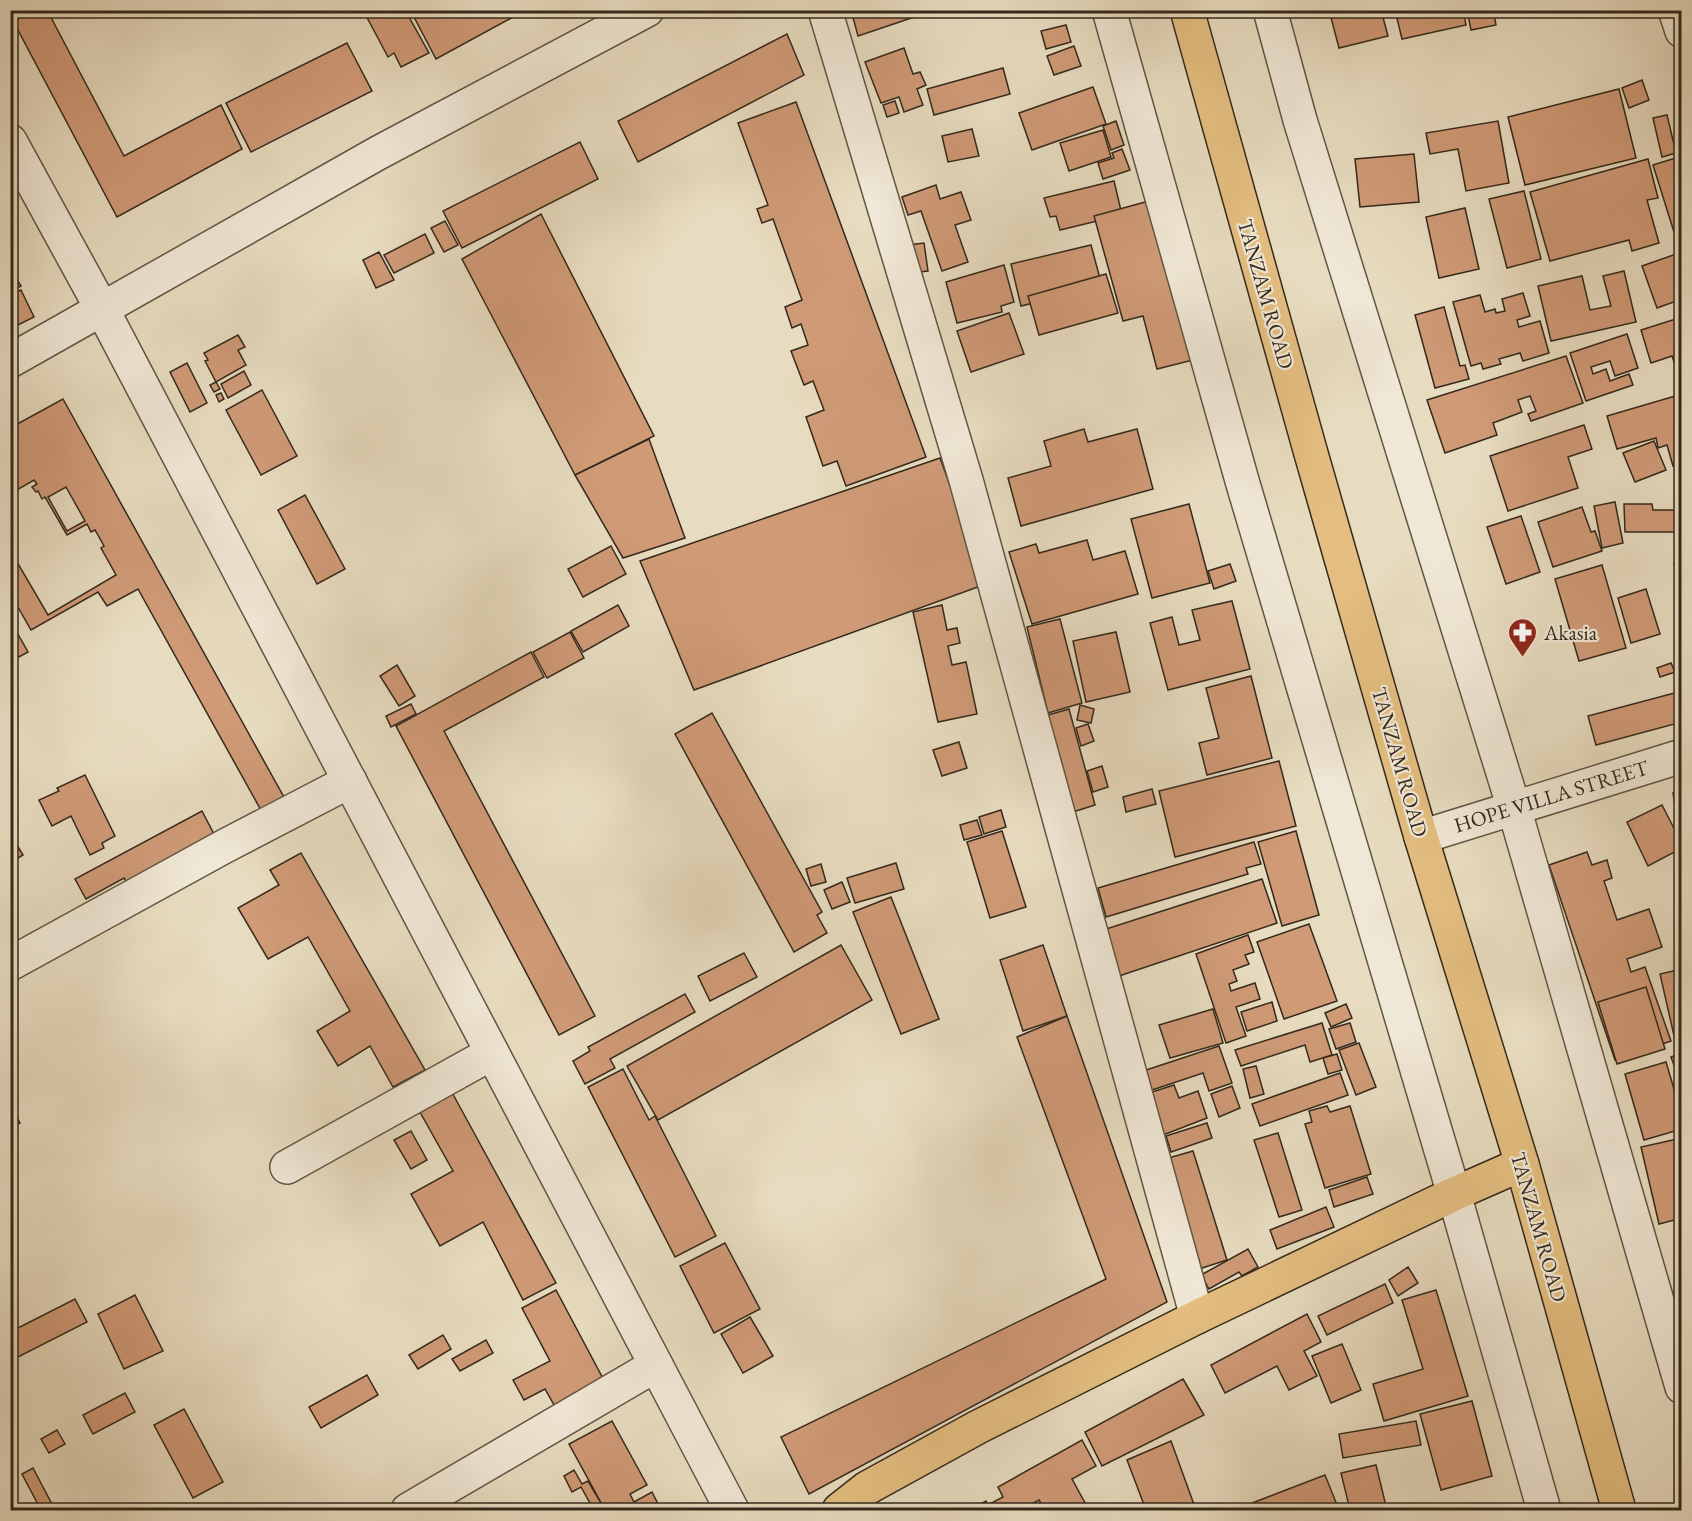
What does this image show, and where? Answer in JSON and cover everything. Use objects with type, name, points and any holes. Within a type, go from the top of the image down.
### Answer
[{"type":"main road","name":"TANZAM ROAD","points":[[1187,10],[1421,837],[1522,1164],[1619,1510]]},
{"type":"main road","points":[[839,1510],[867,1488],[978,1427],[1197,1317],[1454,1194],[1522,1164]]},
{"type":"street","points":[[10,361],[378,153],[647,10]]},
{"type":"street","points":[[825,10],[966,480],[1197,1317]]},
{"type":"street","points":[[1109,10],[1239,473],[1454,1194],[1544,1510]]},
{"type":"street","points":[[1270,10],[1300,120],[1514,808],[1682,1387]]},
{"type":"street","points":[[1675,10],[1682,31]]},
{"type":"street","points":[[10,141],[102,309],[732,1510]]},
{"type":"street","name":"HOPE VILLA STREET","points":[[1421,837],[1682,756]]},
{"type":"street","points":[[10,964],[225,846],[350,781]]},
{"type":"street","points":[[287,1167],[492,1053]]},
{"type":"street","points":[[408,1510],[656,1365]]},
{"type":"building","points":[[10,10],[47,10],[124,156],[221,105],[242,149],[117,217],[10,15]]},
{"type":"building","points":[[363,10],[405,10],[429,53],[401,67],[394,53],[388,57]]},
{"type":"building","points":[[428,10],[526,10],[436,59],[415,19]]},
{"type":"building","points":[[851,10],[935,10],[858,36]]},
{"type":"building","points":[[1329,10],[1366,10],[1366,14],[1381,10],[1388,36],[1339,48]]},
{"type":"building","points":[[1395,10],[1463,10],[1466,25],[1402,39]]},
{"type":"building","points":[[1467,10],[1493,10],[1496,25],[1471,30]]},
{"type":"building","points":[[1066,25],[1071,42],[1046,49],[1041,31]]},
{"type":"building","points":[[787,34],[804,75],[638,162],[618,121]]},
{"type":"building","points":[[347,43],[372,91],[251,152],[226,103]]},
{"type":"building","points":[[1074,46],[1081,66],[1054,75],[1047,56]]},
{"type":"building","points":[[904,48],[913,74],[920,72],[926,85],[917,89],[923,105],[904,112],[899,97],[881,103],[865,62]]},
{"type":"building","points":[[1003,68],[1010,94],[934,115],[927,89]]},
{"type":"building","points":[[1642,80],[1649,100],[1629,108],[1622,88]]},
{"type":"building","points":[[1093,87],[1106,124],[1032,150],[1019,113]]},
{"type":"building","points":[[1619,89],[1636,158],[1525,185],[1508,117]]},
{"type":"building","points":[[895,101],[899,113],[887,117],[883,105]]},
{"type":"building","points":[[796,102],[926,457],[846,486],[837,461],[823,466],[806,417],[824,410],[813,381],[804,385],[791,351],[808,345],[801,324],[792,328],[785,307],[802,300],[773,219],[762,223],[757,209],[768,205],[738,123]]},
{"type":"building","points":[[1667,115],[1676,153],[1662,157],[1653,118]]},
{"type":"building","points":[[1116,121],[1124,145],[1111,150],[1103,126]]},
{"type":"building","points":[[1498,121],[1509,183],[1466,191],[1458,149],[1430,154],[1426,133]]},
{"type":"building","points":[[972,129],[979,156],[948,162],[942,136]]},
{"type":"building","points":[[1103,130],[1111,157],[1069,171],[1060,143]]},
{"type":"building","points":[[580,142],[598,179],[462,248],[443,211]]},
{"type":"building","points":[[1122,149],[1130,170],[1103,179],[1098,163],[1114,158],[1112,153]]},
{"type":"building","points":[[1414,154],[1419,202],[1360,207],[1355,159]]},
{"type":"building","points":[[1682,156],[1682,230],[1674,232],[1653,165]]},
{"type":"building","points":[[1648,159],[1658,198],[1647,200],[1659,243],[1632,251],[1629,240],[1550,261],[1530,192]]},
{"type":"building","points":[[1114,181],[1122,215],[1060,230],[1056,216],[1050,217],[1044,198]]},
{"type":"building","points":[[936,185],[940,199],[961,192],[971,220],[955,225],[968,262],[942,271],[921,211],[908,215],[902,197]]},
{"type":"building","points":[[1524,191],[1541,259],[1507,268],[1489,199]]},
{"type":"building","points":[[1149,201],[1193,360],[1157,369],[1143,316],[1123,321],[1094,216]]},
{"type":"building","points":[[1465,208],[1479,269],[1439,278],[1426,217]]},
{"type":"building","points":[[541,214],[654,436],[575,475],[462,259]]},
{"type":"building","points":[[445,221],[458,245],[444,252],[431,228]]},
{"type":"building","points":[[425,234],[434,253],[394,273],[384,255]]},
{"type":"building","points":[[924,243],[928,271],[911,273],[908,245]]},
{"type":"building","points":[[1091,245],[1102,286],[1021,306],[1011,264]]},
{"type":"building","points":[[379,252],[394,280],[376,288],[363,260]]},
{"type":"building","points":[[1682,252],[1682,299],[1657,308],[1642,266]]},
{"type":"building","points":[[1004,265],[1014,302],[1001,306],[1002,312],[957,323],[946,282]]},
{"type":"building","points":[[10,268],[21,286],[10,292]]},
{"type":"building","points":[[1624,271],[1636,322],[1551,341],[1538,286],[1582,276],[1590,310],[1611,306],[1603,276]]},
{"type":"building","points":[[1106,274],[1118,313],[1039,335],[1028,296]]},
{"type":"building","points":[[21,290],[34,317],[10,329],[10,295]]},
{"type":"building","points":[[1523,293],[1530,316],[1517,320],[1519,327],[1540,321],[1549,353],[1523,361],[1520,353],[1499,359],[1501,364],[1483,369],[1481,363],[1471,366],[1453,302],[1480,295],[1485,312],[1495,309],[1496,313],[1505,311],[1502,299]]},
{"type":"building","points":[[1444,307],[1460,366],[1465,365],[1469,379],[1435,388],[1415,315]]},
{"type":"building","points":[[1009,313],[1024,354],[971,372],[957,331]]},
{"type":"building","points":[[1682,317],[1682,385],[1672,356],[1651,363],[1641,330]]},
{"type":"building","points":[[1627,334],[1638,368],[1615,376],[1610,361],[1591,367],[1593,374],[1606,369],[1610,381],[1629,374],[1633,385],[1586,401],[1570,353]]},
{"type":"building","points":[[238,335],[245,347],[238,350],[246,365],[216,382],[205,361],[208,360],[204,353]]},
{"type":"building","points":[[1566,356],[1583,403],[1531,421],[1528,414],[1536,411],[1530,396],[1518,400],[1522,412],[1493,423],[1497,435],[1445,453],[1427,400]]},
{"type":"building","points":[[187,363],[207,403],[190,412],[170,372]]},
{"type":"building","points":[[244,371],[251,385],[228,398],[221,384]]},
{"type":"building","points":[[216,382],[220,389],[214,392],[210,385]]},
{"type":"building","points":[[262,390],[297,456],[261,475],[226,410]]},
{"type":"building","points":[[221,393],[224,399],[219,402],[216,395]]},
{"type":"building","points":[[1682,394],[1682,464],[1673,466],[1667,445],[1658,448],[1656,438],[1617,449],[1607,416]]},
{"type":"building","points":[[63,399],[285,799],[262,812],[138,589],[107,606],[98,592],[31,630],[10,593],[10,550],[48,615],[116,575],[101,548],[104,546],[95,530],[91,532],[87,524],[67,535],[45,497],[42,499],[38,491],[36,492],[32,487],[37,484],[34,480],[10,494],[10,428]],"holes":[[[66,487],[85,521],[67,531],[48,497]]]},
{"type":"building","points":[[1584,425],[1592,449],[1568,457],[1578,488],[1508,511],[1490,456]]},
{"type":"building","points":[[1084,429],[1088,442],[1137,429],[1153,489],[1021,526],[1008,478],[1051,466],[1044,441]]},
{"type":"building","points":[[649,439],[685,538],[623,558],[575,475]]},
{"type":"building","points":[[1654,441],[1666,470],[1635,482],[1623,453]]},
{"type":"building","points":[[940,458],[986,584],[694,690],[640,561]]},
{"type":"building","points":[[305,495],[345,569],[317,584],[278,510]]},
{"type":"building","points":[[1615,502],[1623,543],[1602,548],[1594,506]]},
{"type":"building","points":[[1189,504],[1210,583],[1152,598],[1131,519]]},
{"type":"building","points":[[1624,504],[1652,504],[1653,510],[1682,510],[1682,532],[1625,532]]},
{"type":"building","points":[[1582,507],[1591,532],[1595,531],[1602,551],[1553,567],[1538,522]]},
{"type":"building","points":[[1521,516],[1540,572],[1506,584],[1487,527]]},
{"type":"building","points":[[1087,540],[1093,560],[1125,551],[1138,594],[1032,624],[1009,552],[1036,544],[1039,553]]},
{"type":"building","points":[[611,546],[626,574],[583,597],[568,569]]},
{"type":"building","points":[[1682,562],[1682,600],[1674,563]]},
{"type":"building","points":[[1230,564],[1236,581],[1214,589],[1208,571]]},
{"type":"building","points":[[1602,565],[1626,648],[1579,661],[1555,579]]},
{"type":"building","points":[[1646,589],[1660,634],[1631,643],[1618,598]]},
{"type":"building","points":[[1232,601],[1250,669],[1168,690],[1150,623],[1172,617],[1179,645],[1200,640],[1192,610]]},
{"type":"building","points":[[618,605],[629,626],[583,652],[571,631]]},
{"type":"building","points":[[942,605],[947,630],[957,628],[960,643],[948,646],[952,665],[966,662],[977,714],[938,722],[913,612]]},
{"type":"building","points":[[1060,619],[1082,703],[1048,713],[1027,627]]},
{"type":"building","points":[[10,620],[28,652],[10,662]]},
{"type":"building","points":[[570,632],[584,658],[547,678],[533,652]]},
{"type":"building","points":[[1116,632],[1130,692],[1086,702],[1073,641]]},
{"type":"building","points":[[531,652],[544,677],[444,731],[595,1016],[559,1035],[396,726]]},
{"type":"building","points":[[1682,658],[1682,669],[1680,670],[1676,659]]},
{"type":"building","points":[[1671,663],[1675,672],[1660,677],[1657,668]]},
{"type":"building","points":[[397,665],[415,696],[399,706],[380,676]]},
{"type":"building","points":[[1251,676],[1272,758],[1207,775],[1199,743],[1219,738],[1206,688]]},
{"type":"building","points":[[1682,691],[1682,722],[1596,745],[1588,716]]},
{"type":"building","points":[[411,704],[416,714],[391,727],[386,716]]},
{"type":"building","points":[[1080,705],[1094,709],[1091,723],[1077,720]]},
{"type":"building","points":[[1069,709],[1095,805],[1073,812],[1048,715]]},
{"type":"building","points":[[712,713],[822,912],[817,915],[827,933],[794,952],[675,734]]},
{"type":"building","points":[[1088,724],[1094,741],[1081,746],[1076,728]]},
{"type":"building","points":[[959,742],[967,768],[942,776],[933,750]]},
{"type":"building","points":[[1279,761],[1296,826],[1175,857],[1159,791]]},
{"type":"building","points":[[1102,766],[1108,787],[1093,792],[1087,771]]},
{"type":"building","points":[[85,775],[115,836],[102,843],[104,848],[90,855],[71,816],[52,826],[39,800],[59,791],[57,788]]},
{"type":"building","points":[[1152,789],[1156,804],[1126,812],[1123,797]]},
{"type":"building","points":[[1682,792],[1682,827],[1678,828],[1673,793]]},
{"type":"building","points":[[1662,805],[1682,848],[1648,866],[1627,822]]},
{"type":"building","points":[[1001,810],[1006,827],[984,834],[979,817]]},
{"type":"building","points":[[202,811],[216,838],[128,885],[124,878],[86,899],[75,879]]},
{"type":"building","points":[[977,820],[982,835],[964,840],[960,825]]},
{"type":"building","points":[[1002,831],[1026,907],[990,918],[967,842]]},
{"type":"building","points":[[1296,831],[1319,915],[1282,926],[1258,842]]},
{"type":"building","points":[[14,840],[23,855],[10,863],[10,842]]},
{"type":"building","points":[[1254,842],[1261,864],[1246,868],[1248,874],[1106,917],[1098,888]]},
{"type":"building","points":[[1587,852],[1592,865],[1607,860],[1612,878],[1604,881],[1617,920],[1649,909],[1662,947],[1627,959],[1631,972],[1645,967],[1671,1041],[1615,1060],[1549,865]]},
{"type":"building","points":[[301,853],[425,1070],[393,1087],[370,1046],[338,1066],[317,1031],[350,1011],[308,937],[268,959],[238,908],[279,885],[270,870]]},
{"type":"building","points":[[896,863],[904,889],[855,903],[847,878]]},
{"type":"building","points":[[821,864],[826,882],[811,886],[806,869]]},
{"type":"building","points":[[1262,879],[1277,923],[1119,976],[1103,930]]},
{"type":"building","points":[[842,882],[850,902],[832,909],[824,890]]},
{"type":"building","points":[[891,897],[939,1019],[901,1034],[853,912]]},
{"type":"building","points":[[1309,924],[1337,1001],[1284,1019],[1257,942]]},
{"type":"building","points":[[1248,935],[1254,952],[1245,955],[1249,964],[1233,970],[1237,981],[1229,984],[1231,991],[1255,983],[1260,999],[1236,1007],[1246,1036],[1226,1043],[1196,954]]},
{"type":"building","points":[[841,945],[872,1000],[658,1120],[627,1066]]},
{"type":"building","points":[[1043,945],[1067,1016],[1023,1031],[1000,960]]},
{"type":"building","points":[[744,953],[757,977],[710,1001],[698,976]]},
{"type":"building","points":[[1682,969],[1682,1038],[1675,1040],[1660,974]]},
{"type":"building","points":[[1646,987],[1665,1049],[1617,1064],[1598,1002]]},
{"type":"building","points":[[685,994],[695,1012],[610,1059],[615,1068],[585,1084],[573,1061],[590,1051],[588,1047]]},
{"type":"building","points":[[1272,1002],[1277,1021],[1247,1031],[1241,1012]]},
{"type":"building","points":[[1346,1004],[1352,1018],[1331,1027],[1325,1013]]},
{"type":"building","points":[[1213,1009],[1223,1043],[1170,1058],[1159,1025]]},
{"type":"building","points":[[1067,1016],[1167,1302],[809,1494],[781,1437],[1106,1279],[1017,1037]]},
{"type":"building","points":[[1322,1023],[1332,1055],[1310,1062],[1305,1045],[1241,1066],[1235,1050]]},
{"type":"building","points":[[1350,1023],[1356,1042],[1336,1049],[1329,1029]]},
{"type":"building","points":[[1359,1043],[1376,1087],[1356,1095],[1339,1050]]},
{"type":"building","points":[[1219,1046],[1232,1083],[1209,1091],[1203,1073],[1149,1091],[1143,1071]]},
{"type":"building","points":[[1682,1053],[1682,1078],[1679,1079],[1671,1057]]},
{"type":"building","points":[[1337,1054],[1342,1070],[1328,1074],[1323,1058]]},
{"type":"building","points":[[1666,1062],[1682,1116],[1682,1129],[1644,1140],[1625,1074]]},
{"type":"building","points":[[1256,1066],[1264,1094],[1250,1098],[1243,1069]]},
{"type":"building","points":[[623,1069],[649,1120],[655,1116],[716,1236],[675,1257],[588,1087]]},
{"type":"building","points":[[1340,1073],[1348,1095],[1260,1126],[1252,1104]]},
{"type":"building","points":[[1174,1085],[1179,1098],[1198,1091],[1207,1118],[1163,1135],[1149,1093]]},
{"type":"building","points":[[1232,1086],[1240,1108],[1219,1117],[1211,1094]]},
{"type":"building","points":[[449,1087],[556,1283],[523,1300],[483,1222],[440,1246],[411,1194],[453,1171],[416,1105]]},
{"type":"building","points":[[10,1104],[20,1123],[10,1128]]},
{"type":"building","points":[[1327,1106],[1330,1112],[1350,1106],[1371,1174],[1325,1188],[1305,1124],[1312,1122],[1309,1111]]},
{"type":"building","points":[[1207,1123],[1212,1138],[1171,1152],[1166,1136]]},
{"type":"building","points":[[411,1131],[427,1160],[411,1169],[394,1140]]},
{"type":"building","points":[[1278,1133],[1302,1210],[1279,1217],[1254,1140]]},
{"type":"building","points":[[1682,1138],[1682,1218],[1659,1224],[1641,1147]]},
{"type":"building","points":[[1193,1151],[1227,1260],[1199,1269],[1165,1159]]},
{"type":"building","points":[[1367,1177],[1373,1194],[1334,1207],[1329,1190]]},
{"type":"building","points":[[1326,1207],[1334,1227],[1277,1249],[1270,1230]]},
{"type":"building","points":[[725,1243],[760,1309],[714,1333],[680,1266]]},
{"type":"building","points":[[1248,1249],[1258,1267],[1242,1276],[1239,1272],[1209,1289],[1201,1275]]},
{"type":"building","points":[[1408,1267],[1418,1283],[1398,1296],[1389,1280]]},
{"type":"building","points":[[1385,1284],[1393,1303],[1327,1335],[1318,1316]]},
{"type":"building","points":[[556,1290],[607,1386],[558,1412],[545,1389],[524,1400],[513,1380],[550,1361],[522,1308]]},
{"type":"building","points":[[1436,1290],[1468,1396],[1384,1421],[1373,1384],[1423,1369],[1402,1300]]},
{"type":"building","points":[[135,1295],[163,1351],[124,1369],[98,1314]]},
{"type":"building","points":[[75,1299],[87,1322],[10,1361],[10,1332]]},
{"type":"building","points":[[1307,1314],[1321,1342],[1304,1351],[1317,1376],[1289,1390],[1277,1366],[1225,1393],[1211,1365]]},
{"type":"building","points":[[750,1317],[773,1356],[743,1373],[721,1334]]},
{"type":"building","points":[[443,1335],[451,1349],[418,1369],[409,1355]]},
{"type":"building","points":[[486,1340],[493,1353],[460,1371],[452,1359]]},
{"type":"building","points":[[1342,1344],[1361,1390],[1331,1403],[1312,1356]]},
{"type":"building","points":[[367,1375],[378,1395],[321,1428],[309,1407]]},
{"type":"building","points":[[1183,1379],[1204,1415],[1102,1466],[1085,1432]]},
{"type":"building","points":[[125,1393],[135,1412],[93,1434],[83,1415]]},
{"type":"building","points":[[1472,1401],[1492,1476],[1441,1490],[1420,1414]]},
{"type":"building","points":[[184,1409],[223,1482],[193,1498],[154,1425]]},
{"type":"building","points":[[612,1421],[647,1485],[630,1494],[634,1502],[652,1492],[661,1510],[605,1510],[569,1444]]},
{"type":"building","points":[[1416,1421],[1421,1445],[1343,1458],[1339,1434]]},
{"type":"building","points":[[57,1430],[65,1444],[49,1453],[41,1439]]},
{"type":"building","points":[[1082,1440],[1096,1466],[1072,1479],[1089,1510],[1045,1510],[1039,1500],[1021,1510],[969,1510],[986,1501],[988,1505],[1003,1497],[998,1487]]},
{"type":"building","points":[[1171,1441],[1196,1510],[1146,1510],[1127,1460]]},
{"type":"building","points":[[1376,1465],[1387,1510],[1350,1510],[1341,1473]]},
{"type":"building","points":[[33,1468],[54,1508],[50,1510],[41,1510],[22,1474]]},
{"type":"building","points":[[574,1470],[582,1484],[588,1481],[605,1510],[581,1510],[591,1505],[581,1487],[572,1492],[564,1476]]},
{"type":"building","points":[[1325,1475],[1339,1510],[1234,1510]]},
{"type":"place","name":"Akasia","points":[[1523,658]]}]
